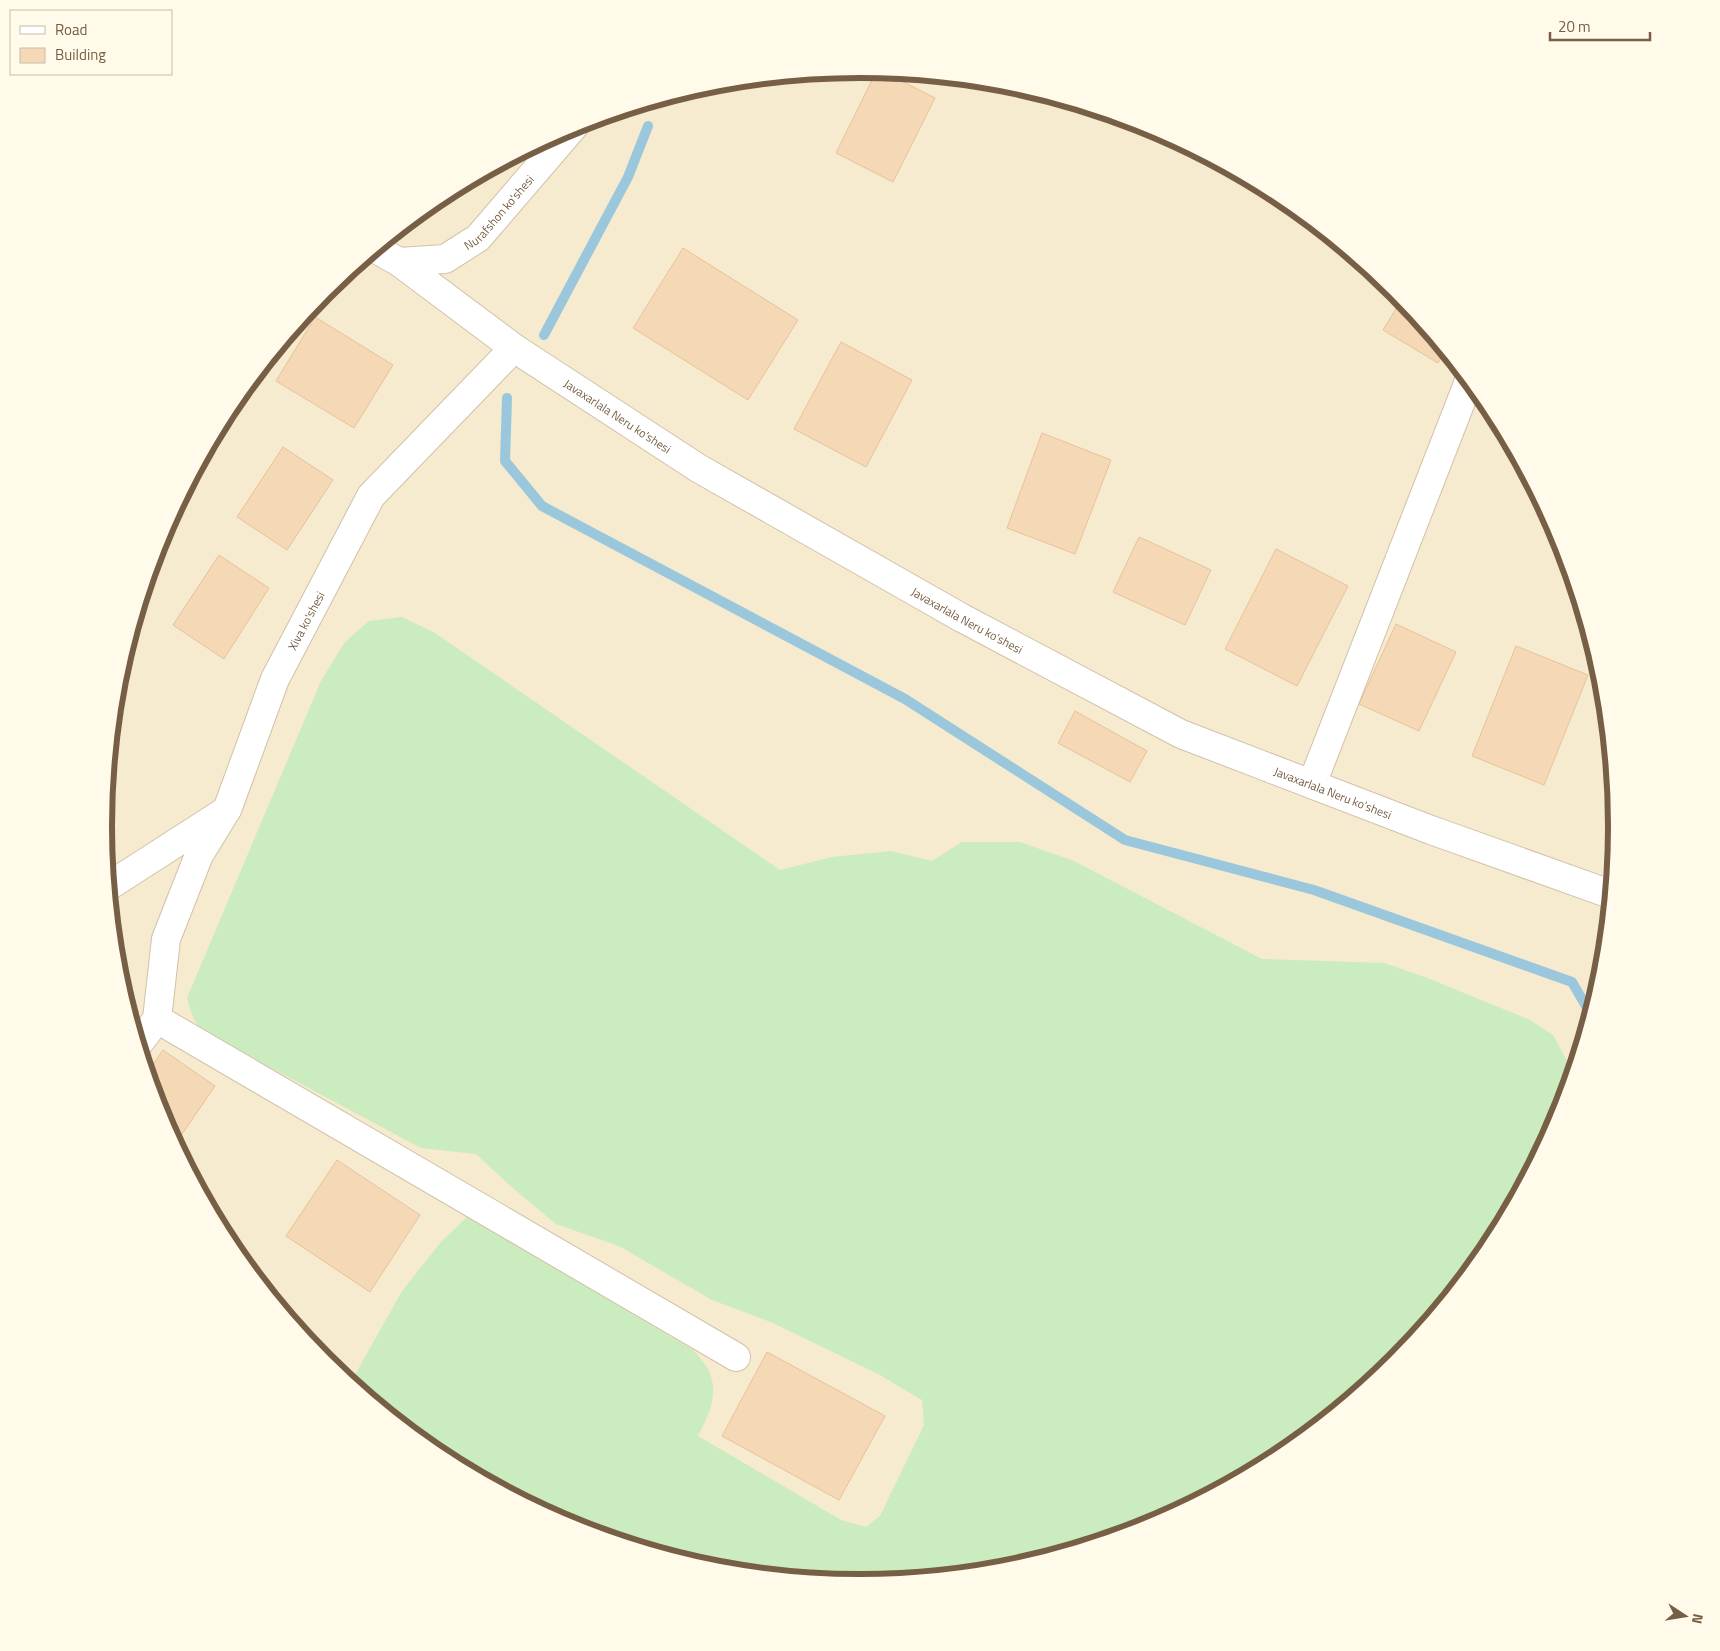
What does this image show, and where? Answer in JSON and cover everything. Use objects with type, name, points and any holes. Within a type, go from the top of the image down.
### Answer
[{"type":"street","name":"Nurafshon ko'shesi","points":[[387,255],[445,259],[478,238],[563,139]]},
{"type":"street","name":"Javaxarlala Neru ko'shesi","points":[[387,255],[514,348],[698,468],[962,618],[1182,734],[1431,830],[1605,892]]},
{"type":"street","name":"Xiva ko'shesi","points":[[157,1019],[166,939],[199,855],[227,810],[275,679],[371,496],[514,348]]},
{"type":"street","points":[[1312,784],[1466,388]]},
{"type":"street","points":[[115,882],[227,810]]},
{"type":"street","points":[[143,1038],[157,1019],[736,1357]]},
{"type":"shaded area","points":[[811,79],[909,79],[958,84],[1054,103],[1146,134],[1191,155],[1234,178],[1276,204],[1315,232],[1353,263],[1422,332],[1482,410],[1508,452],[1531,495],[1551,539],[1568,585],[1581,627],[1592,672],[1603,744],[1607,818],[1603,892],[1592,964],[1575,1036],[1550,1105],[1518,1171],[1480,1235],[1437,1294],[1387,1348],[1333,1398],[1274,1441],[1210,1479],[1144,1511],[1075,1536],[1003,1553],[931,1564],[857,1568],[783,1564],[711,1553],[639,1536],[570,1511],[504,1479],[440,1441],[381,1398],[327,1348],[282,1299],[236,1237],[203,1183],[169,1112],[152,1066],[137,1019],[118,923],[112,826],[114,777],[118,728],[137,632],[169,539],[189,495],[212,451],[238,410],[267,370],[298,332],[367,263],[444,204],[486,178],[574,134],[620,117],[666,103],[762,84]]},
{"type":"green space","points":[[402,617],[435,633],[780,870],[832,857],[891,851],[932,861],[962,842],[1020,842],[1074,861],[1262,959],[1384,963],[1425,977],[1530,1020],[1553,1035],[1566,1059],[1568,1067],[1551,1112],[1508,1200],[1482,1241],[1422,1319],[1389,1354],[1353,1388],[1276,1447],[1234,1473],[1146,1517],[1054,1548],[1006,1559],[958,1567],[860,1574],[762,1567],[714,1559],[666,1548],[574,1517],[486,1473],[444,1447],[405,1419],[354,1376],[402,1291],[441,1242],[468,1216],[693,1350],[708,1369],[713,1386],[712,1403],[698,1436],[841,1520],[866,1527],[880,1516],[924,1425],[922,1400],[878,1374],[773,1323],[712,1300],[619,1246],[556,1224],[516,1191],[476,1154],[421,1148],[200,1030],[192,1015],[187,998],[321,681],[345,642],[369,621]]},
{"type":"building","points":[[873,78],[897,79],[935,98],[893,182],[836,153]]},
{"type":"building","points":[[683,248],[798,320],[748,400],[633,328]]},
{"type":"building","points":[[1398,306],[1442,356],[1438,363],[1383,330]]},
{"type":"building","points":[[315,317],[393,365],[354,428],[276,381]]},
{"type":"building","points":[[841,342],[912,380],[866,467],[794,429]]},
{"type":"building","points":[[1042,433],[1111,460],[1075,554],[1007,528]]},
{"type":"building","points":[[283,447],[333,480],[287,550],[237,517]]},
{"type":"building","points":[[1139,537],[1211,570],[1185,625],[1113,592]]},
{"type":"building","points":[[1276,549],[1348,586],[1297,686],[1225,649]]},
{"type":"building","points":[[219,555],[269,588],[224,659],[173,625]]},
{"type":"building","points":[[1396,624],[1456,652],[1419,731],[1359,704]]},
{"type":"building","points":[[1516,646],[1588,675],[1544,785],[1472,756]]},
{"type":"building","points":[[1075,711],[1147,751],[1130,782],[1058,743]]},
{"type":"building","points":[[163,1050],[215,1086],[180,1137],[169,1112],[152,1066]]},
{"type":"building","points":[[337,1160],[420,1215],[370,1292],[286,1236]]},
{"type":"building","points":[[767,1352],[885,1416],[839,1500],[722,1436]]},
{"type":"waterway","points":[[544,335],[628,177],[648,126]]},
{"type":"waterway","points":[[507,398],[505,461],[542,506],[905,699],[1125,840],[1314,890],[1572,982],[1586,1006]]}]
